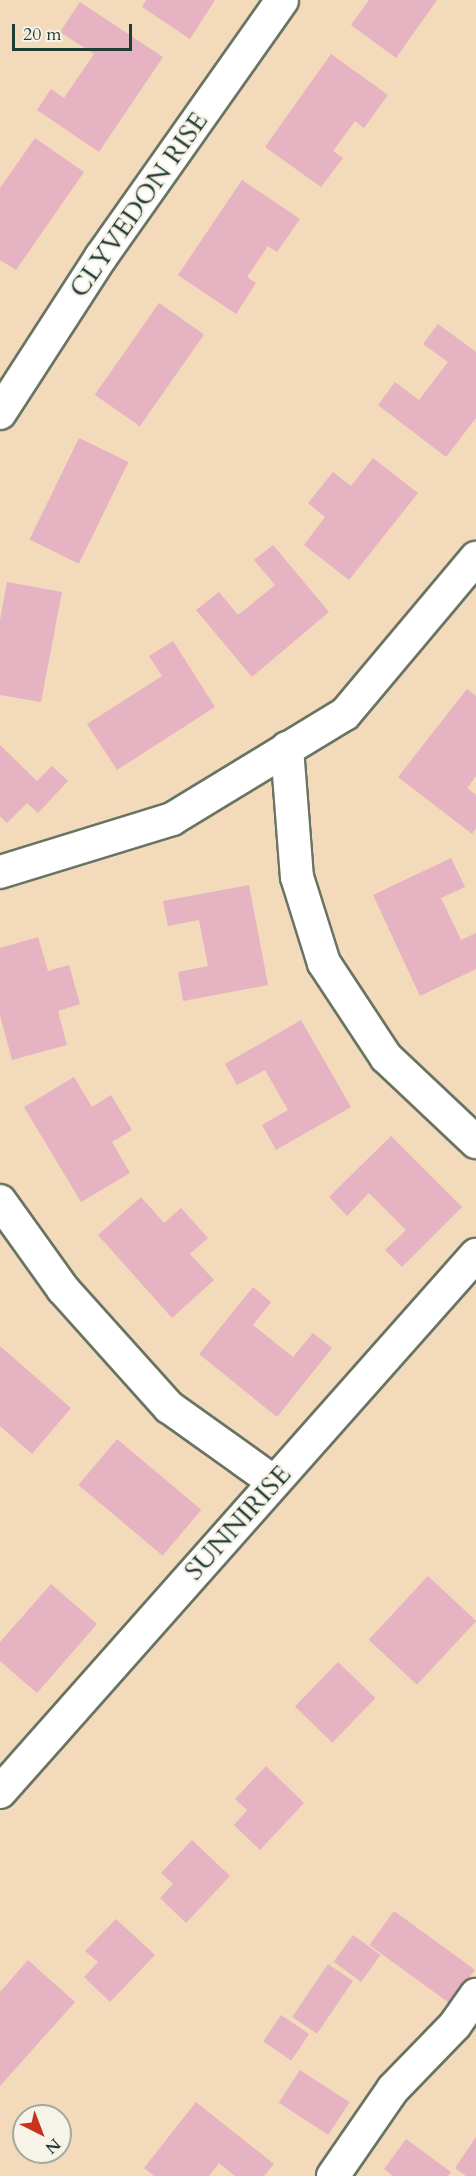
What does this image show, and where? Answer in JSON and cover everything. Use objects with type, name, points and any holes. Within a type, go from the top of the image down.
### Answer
[{"type":"street","name":"CLYVEDON RISE","points":[[0,413],[101,256],[282,0]]},
{"type":"street","points":[[0,872],[172,819],[345,714],[476,558]]},
{"type":"street","points":[[287,748],[297,877],[324,963],[386,1057],[476,1142]]},
{"type":"street","points":[[1,1205],[63,1289],[169,1407],[274,1482]]},
{"type":"street","name":"SUNNIRISE","points":[[0,1792],[476,1255]]},
{"type":"street","points":[[333,2176],[393,2089],[454,2025],[476,1995]]},
{"type":"building","points":[[146,0],[215,0],[190,39],[142,7]]},
{"type":"building","points":[[369,0],[437,0],[396,58],[351,25]]},
{"type":"building","points":[[80,2],[163,57],[99,152],[37,110],[51,89],[64,98],[94,54],[60,32]]},
{"type":"building","points":[[331,54],[388,95],[364,128],[355,121],[333,151],[343,158],[321,187],[265,147]]},
{"type":"building","points":[[35,138],[84,172],[16,270],[0,260],[0,188]]},
{"type":"building","points":[[242,180],[300,219],[277,252],[268,246],[247,277],[256,283],[236,314],[178,275]]},
{"type":"building","points":[[159,303],[204,335],[140,426],[95,395]]},
{"type":"building","points":[[438,324],[476,352],[476,418],[446,457],[378,405],[395,382],[419,400],[448,362],[423,344]]},
{"type":"building","points":[[79,438],[128,462],[79,564],[29,540]]},
{"type":"building","points":[[373,458],[418,493],[349,580],[304,545],[325,517],[308,503],[333,472],[351,486]]},
{"type":"building","points":[[273,545],[329,612],[252,677],[196,610],[219,592],[238,615],[275,585],[254,560]]},
{"type":"building","points":[[7,582],[62,592],[41,702],[0,695],[0,620]]},
{"type":"building","points":[[173,641],[215,707],[117,770],[87,724],[162,676],[149,656]]},
{"type":"building","points":[[467,689],[476,696],[476,776],[467,788],[476,795],[476,828],[472,834],[398,777]]},
{"type":"building","points":[[0,745],[37,781],[52,766],[68,781],[38,813],[27,803],[7,823],[0,816]]},
{"type":"building","points":[[451,858],[465,887],[441,898],[461,940],[476,933],[476,969],[420,996],[373,895]]},
{"type":"building","points":[[249,885],[268,985],[183,1001],[178,972],[208,966],[199,920],[168,926],[163,901]]},
{"type":"building","points":[[38,937],[48,971],[69,965],[80,1004],[58,1011],[67,1045],[12,1060],[0,1015],[0,948]]},
{"type":"building","points":[[301,1020],[351,1107],[276,1150],[262,1125],[288,1110],[265,1070],[237,1085],[225,1064]]},
{"type":"building","points":[[74,1077],[92,1107],[111,1095],[132,1130],[112,1142],[130,1173],[81,1202],[24,1107]]},
{"type":"building","points":[[391,1136],[462,1207],[402,1267],[385,1250],[406,1230],[369,1193],[347,1216],[329,1197]]},
{"type":"building","points":[[141,1197],[164,1223],[181,1208],[208,1238],[190,1254],[214,1280],[172,1318],[98,1235]]},
{"type":"building","points":[[253,1287],[271,1302],[253,1325],[293,1357],[313,1333],[332,1348],[277,1417],[199,1354]]},
{"type":"building","points":[[0,1346],[71,1408],[32,1454],[0,1426]]},
{"type":"building","points":[[117,1439],[201,1510],[163,1556],[78,1485]]},
{"type":"building","points":[[428,1576],[476,1621],[417,1685],[369,1640]]},
{"type":"building","points":[[51,1584],[97,1624],[37,1693],[0,1661],[0,1642]]},
{"type":"building","points":[[338,1662],[375,1698],[332,1743],[295,1707]]},
{"type":"building","points":[[266,1766],[304,1803],[260,1850],[234,1825],[247,1810],[235,1799]]},
{"type":"building","points":[[192,1840],[230,1876],[186,1923],[160,1898],[173,1884],[161,1873]]},
{"type":"building","points":[[394,1911],[475,1970],[450,2004],[369,1945]]},
{"type":"building","points":[[116,1919],[155,1955],[110,2002],[84,1977],[98,1962],[85,1951]]},
{"type":"building","points":[[353,1935],[381,1955],[361,1982],[334,1962]]},
{"type":"building","points":[[28,1960],[75,2002],[0,2086],[0,1992]]},
{"type":"building","points":[[328,1964],[353,1981],[317,2034],[292,2017]]},
{"type":"building","points":[[281,2015],[309,2034],[291,2061],[263,2042]]},
{"type":"building","points":[[300,2070],[349,2102],[328,2135],[279,2103]]},
{"type":"building","points":[[196,2102],[274,2164],[264,2176],[235,2176],[219,2163],[209,2176],[154,2176],[144,2168]]},
{"type":"building","points":[[476,2137],[476,2176],[466,2176],[455,2168]]},
{"type":"building","points":[[406,2139],[451,2172],[448,2176],[393,2176],[384,2169]]}]
